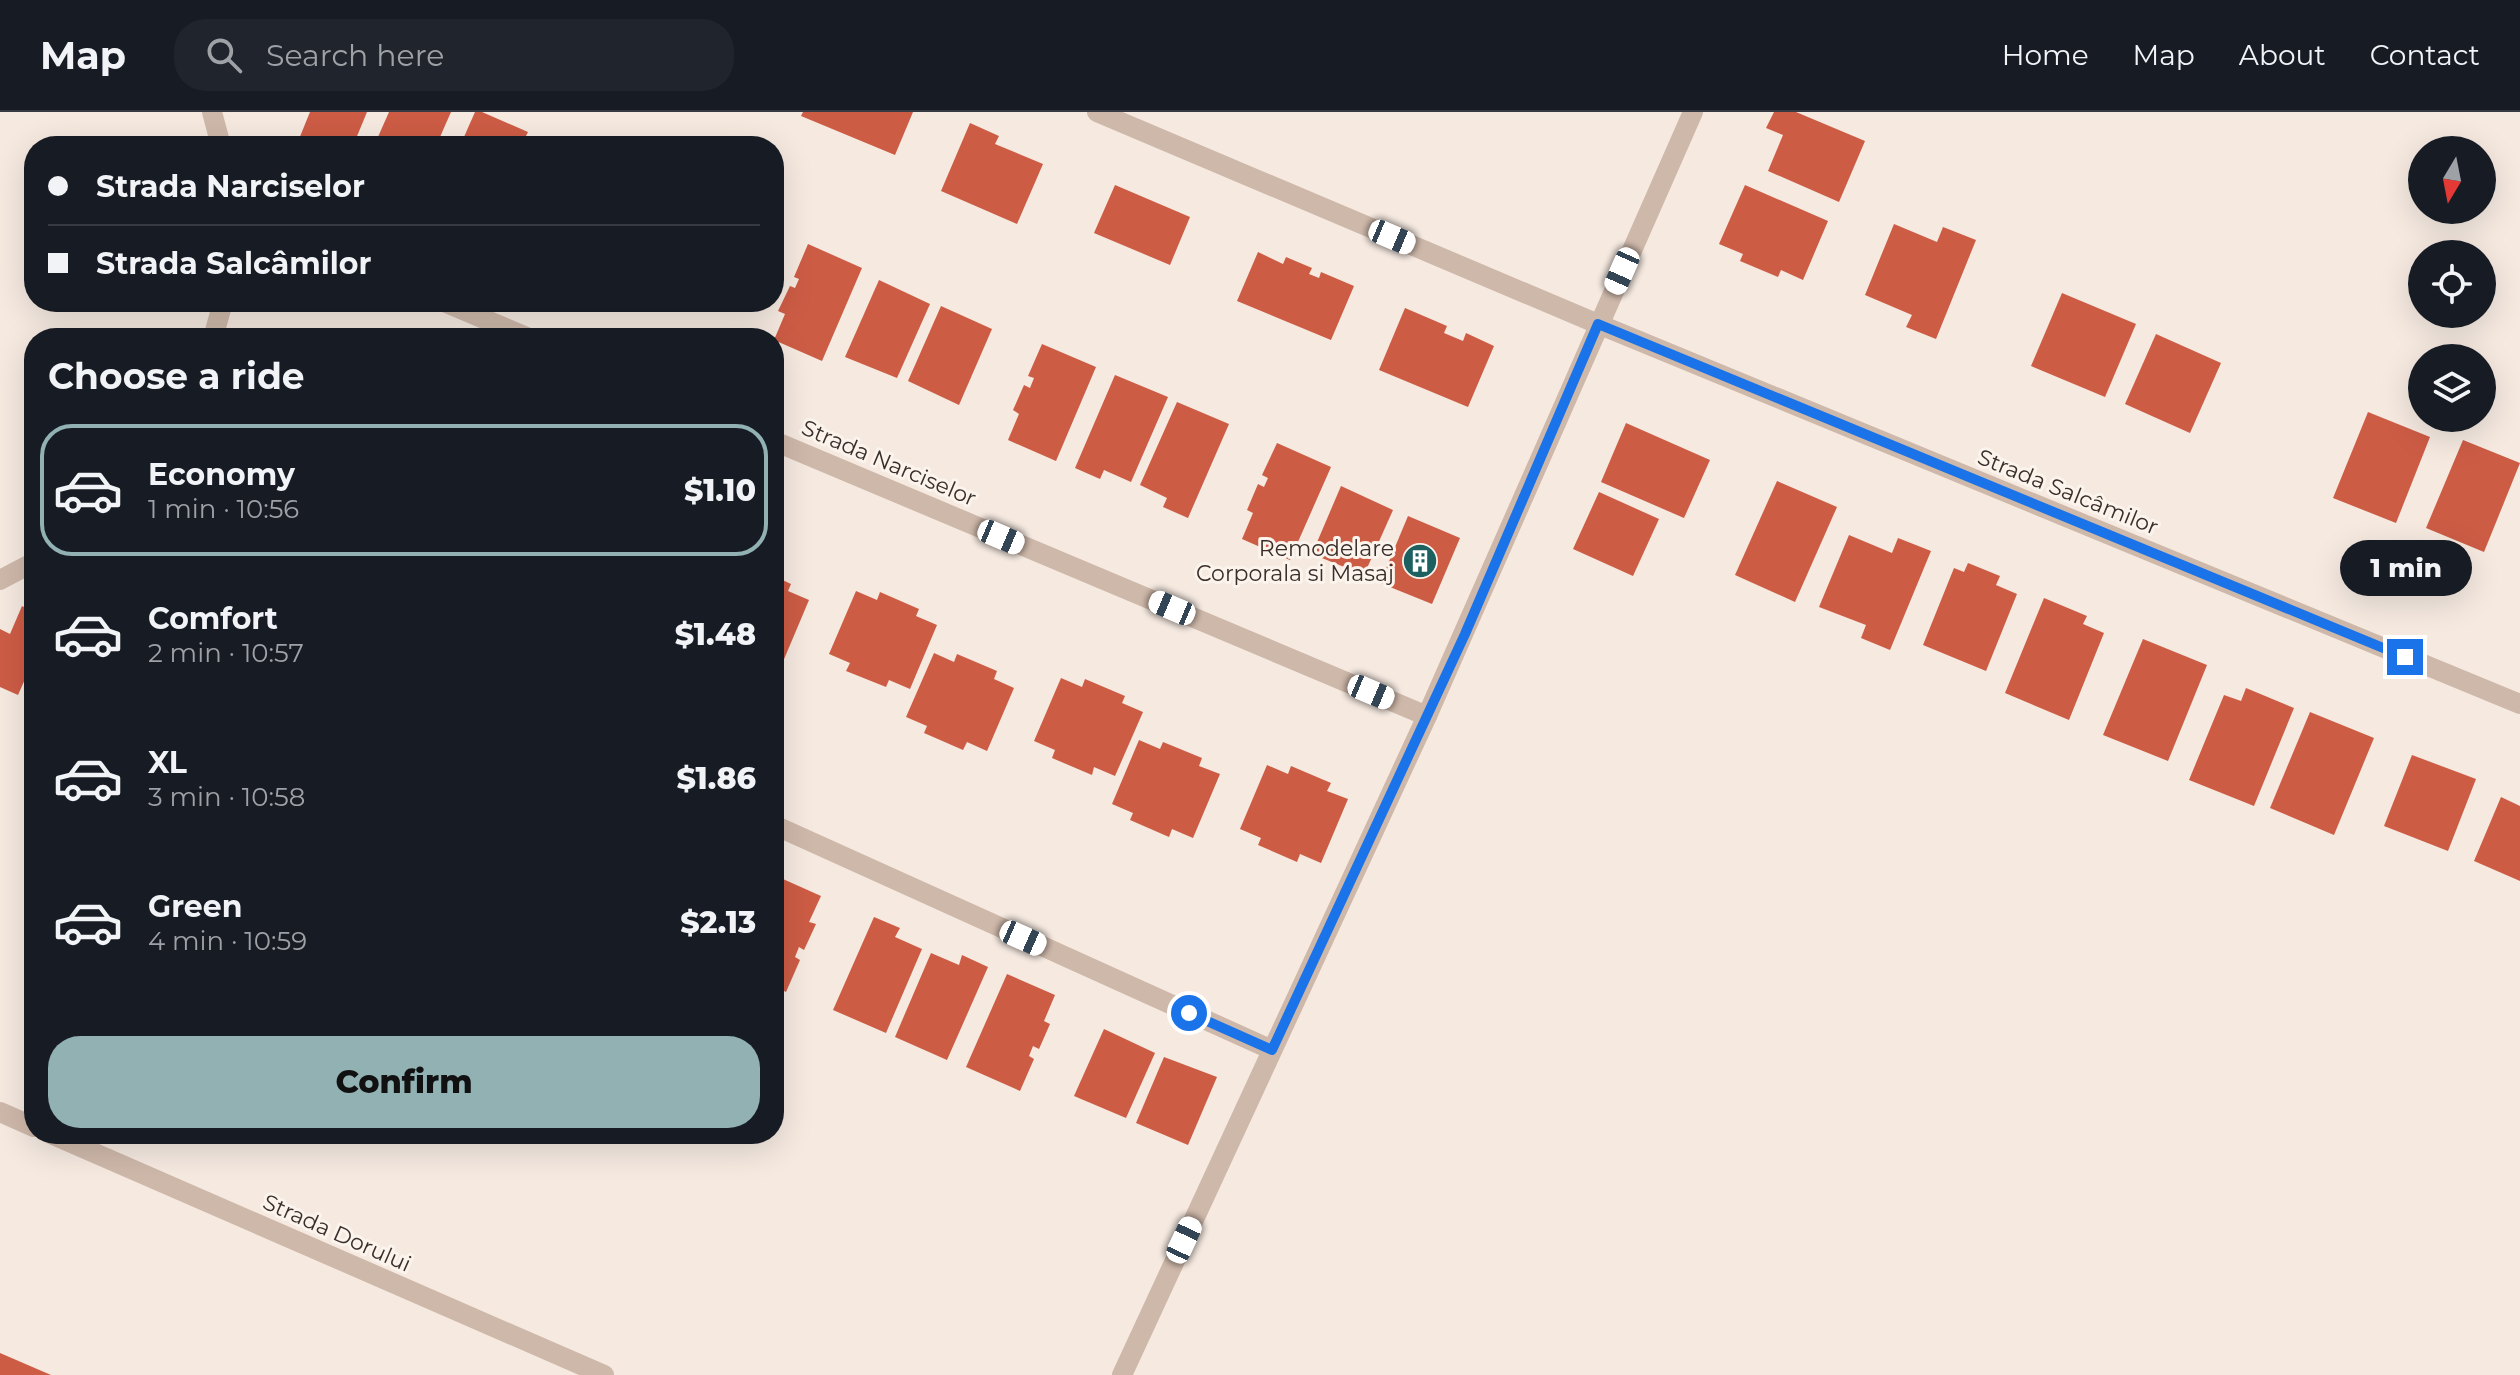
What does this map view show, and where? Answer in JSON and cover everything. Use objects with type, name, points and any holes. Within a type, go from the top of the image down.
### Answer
[{"type":"street","points":[[212,112],[218,136]]},
{"type":"street","name":"Strada Salcâmilor","points":[[1097,112],[1598,324],[2520,704]]},
{"type":"street","points":[[1122,1375],[1427,716],[1693,112]]},
{"type":"street","points":[[468,312],[505,328]]},
{"type":"street","name":"Strada Narciselor","points":[[784,445],[1427,716]]},
{"type":"street","points":[[0,580],[24,567]]},
{"type":"street","points":[[784,830],[1272,1050]]},
{"type":"street","points":[[0,1113],[24,1123]]},
{"type":"street","name":"Strada Dorului","points":[[74,1144],[604,1375]]},
{"type":"building","points":[[310,112],[367,112],[357,136],[300,136]]},
{"type":"building","points":[[389,112],[451,112],[440,136],[378,136]]},
{"type":"building","points":[[475,112],[482,112],[528,132],[526,136],[464,136]]},
{"type":"building","points":[[803,112],[913,112],[895,155],[801,116]]},
{"type":"building","points":[[1774,112],[1796,112],[1865,141],[1839,202],[1768,171],[1783,135],[1766,128]]},
{"type":"building","points":[[970,123],[999,136],[995,144],[1043,164],[1017,224],[941,191]]},
{"type":"building","points":[[1115,185],[1190,217],[1170,265],[1094,233]]},
{"type":"building","points":[[1745,185],[1828,221],[1803,280],[1781,270],[1778,277],[1740,261],[1743,254],[1719,244]]},
{"type":"building","points":[[1894,224],[1937,242],[1943,227],[1976,240],[1936,339],[1906,327],[1912,315],[1865,295]]},
{"type":"building","points":[[808,244],[862,268],[822,361],[784,344],[784,328],[779,328],[785,314],[780,312],[784,312],[784,298],[790,286],[795,288],[799,279],[794,277]]},
{"type":"building","points":[[1258,252],[1283,264],[1286,257],[1312,268],[1309,274],[1319,278],[1321,272],[1354,286],[1331,340],[1237,301]]},
{"type":"building","points":[[879,280],[930,304],[897,378],[845,357]]},
{"type":"building","points":[[2062,293],[2136,324],[2105,397],[2031,366]]},
{"type":"building","points":[[941,306],[992,329],[959,405],[908,381]]},
{"type":"building","points":[[1405,308],[1447,326],[1444,333],[1463,341],[1466,333],[1494,346],[1468,407],[1379,370]]},
{"type":"building","points":[[2156,334],[2221,363],[2190,433],[2125,404]]},
{"type":"building","points":[[1042,344],[1096,367],[1056,461],[1008,440],[1019,414],[1013,410],[1024,385],[1030,388],[1034,378],[1028,376]]},
{"type":"building","points":[[1115,375],[1168,397],[1131,482],[1104,470],[1100,479],[1075,468]]},
{"type":"building","points":[[1177,402],[1229,424],[1188,518],[1163,507],[1167,498],[1140,485]]},
{"type":"building","points":[[2368,412],[2408,428],[2408,432],[2430,437],[2396,523],[2333,498]]},
{"type":"building","points":[[1626,423],[1710,460],[1684,518],[1601,482]]},
{"type":"building","points":[[2463,440],[2520,463],[2484,552],[2426,528]]},
{"type":"building","points":[[1277,443],[1331,467],[1290,560],[1242,539],[1253,513],[1247,510],[1258,484],[1264,487],[1268,478],[1262,475]]},
{"type":"building","points":[[1777,481],[1837,507],[1795,602],[1735,575]]},
{"type":"building","points":[[1341,486],[1393,510],[1364,575],[1312,554]]},
{"type":"building","points":[[1599,492],[1659,519],[1633,576],[1573,549]]},
{"type":"building","name":"Remodelare Corporala si Masaj","points":[[1408,516],[1460,538],[1432,604],[1380,583]]},
{"type":"building","points":[[1849,535],[1892,553],[1898,538],[1931,551],[1890,650],[1861,638],[1866,625],[1819,607]]},
{"type":"building","points":[[1968,563],[2000,576],[1996,585],[2017,594],[1986,671],[1923,645],[1954,568],[1964,572]]},
{"type":"building","points":[[784,581],[791,584],[788,591],[809,600],[784,659]]},
{"type":"building","points":[[856,591],[877,600],[880,592],[919,609],[916,616],[937,625],[910,689],[889,680],[886,687],[846,671],[850,663],[829,654]]},
{"type":"building","points":[[2044,598],[2087,616],[2083,624],[2104,633],[2069,720],[2005,693]]},
{"type":"building","points":[[22,606],[24,682],[18,695],[0,687],[0,629],[10,634]]},
{"type":"building","points":[[2143,639],[2207,665],[2168,761],[2103,735]]},
{"type":"building","points":[[934,653],[954,662],[957,654],[997,671],[994,679],[1014,688],[987,751],[967,742],[963,750],[924,733],[927,726],[906,717]]},
{"type":"building","points":[[1061,678],[1082,687],[1085,679],[1125,696],[1122,703],[1143,712],[1115,776],[1094,767],[1092,775],[1052,758],[1055,750],[1034,741]]},
{"type":"building","points":[[2246,688],[2294,708],[2254,806],[2189,780],[2224,695],[2241,701]]},
{"type":"building","points":[[2310,712],[2374,738],[2334,835],[2270,808]]},
{"type":"building","points":[[1139,740],[1160,749],[1163,742],[1202,758],[1199,766],[1220,774],[1193,838],[1172,829],[1169,837],[1130,820],[1133,813],[1112,804]]},
{"type":"building","points":[[2412,755],[2476,779],[2448,851],[2384,826]]},
{"type":"building","points":[[1267,765],[1288,774],[1291,766],[1331,783],[1327,791],[1348,799],[1321,863],[1300,854],[1297,862],[1258,845],[1261,838],[1240,829]]},
{"type":"building","points":[[2501,797],[2520,806],[2520,881],[2474,861]]},
{"type":"building","points":[[784,879],[821,896],[809,922],[816,924],[804,950],[799,947],[795,957],[800,960],[786,992]]},
{"type":"building","points":[[874,917],[900,928],[895,937],[922,949],[886,1033],[833,1010]]},
{"type":"building","points":[[931,953],[959,965],[962,955],[988,967],[947,1060],[895,1037]]},
{"type":"building","points":[[1007,974],[1055,995],[1044,1021],[1050,1024],[1039,1049],[1033,1046],[1029,1056],[1034,1059],[1020,1091],[966,1067]]},
{"type":"building","points":[[1104,1029],[1155,1053],[1126,1118],[1074,1096]]},
{"type":"building","points":[[1164,1057],[1217,1077],[1188,1145],[1136,1123]]},
{"type":"building","points":[[0,1353],[51,1375],[0,1375]]},
{"type":"place","name":"Remodelare Corporala si Masaj","points":[[1420,561]]},
{"type":"route","points":[[1189,1013],[1272,1050],[1465,634],[1598,324],[2405,657]]}]
